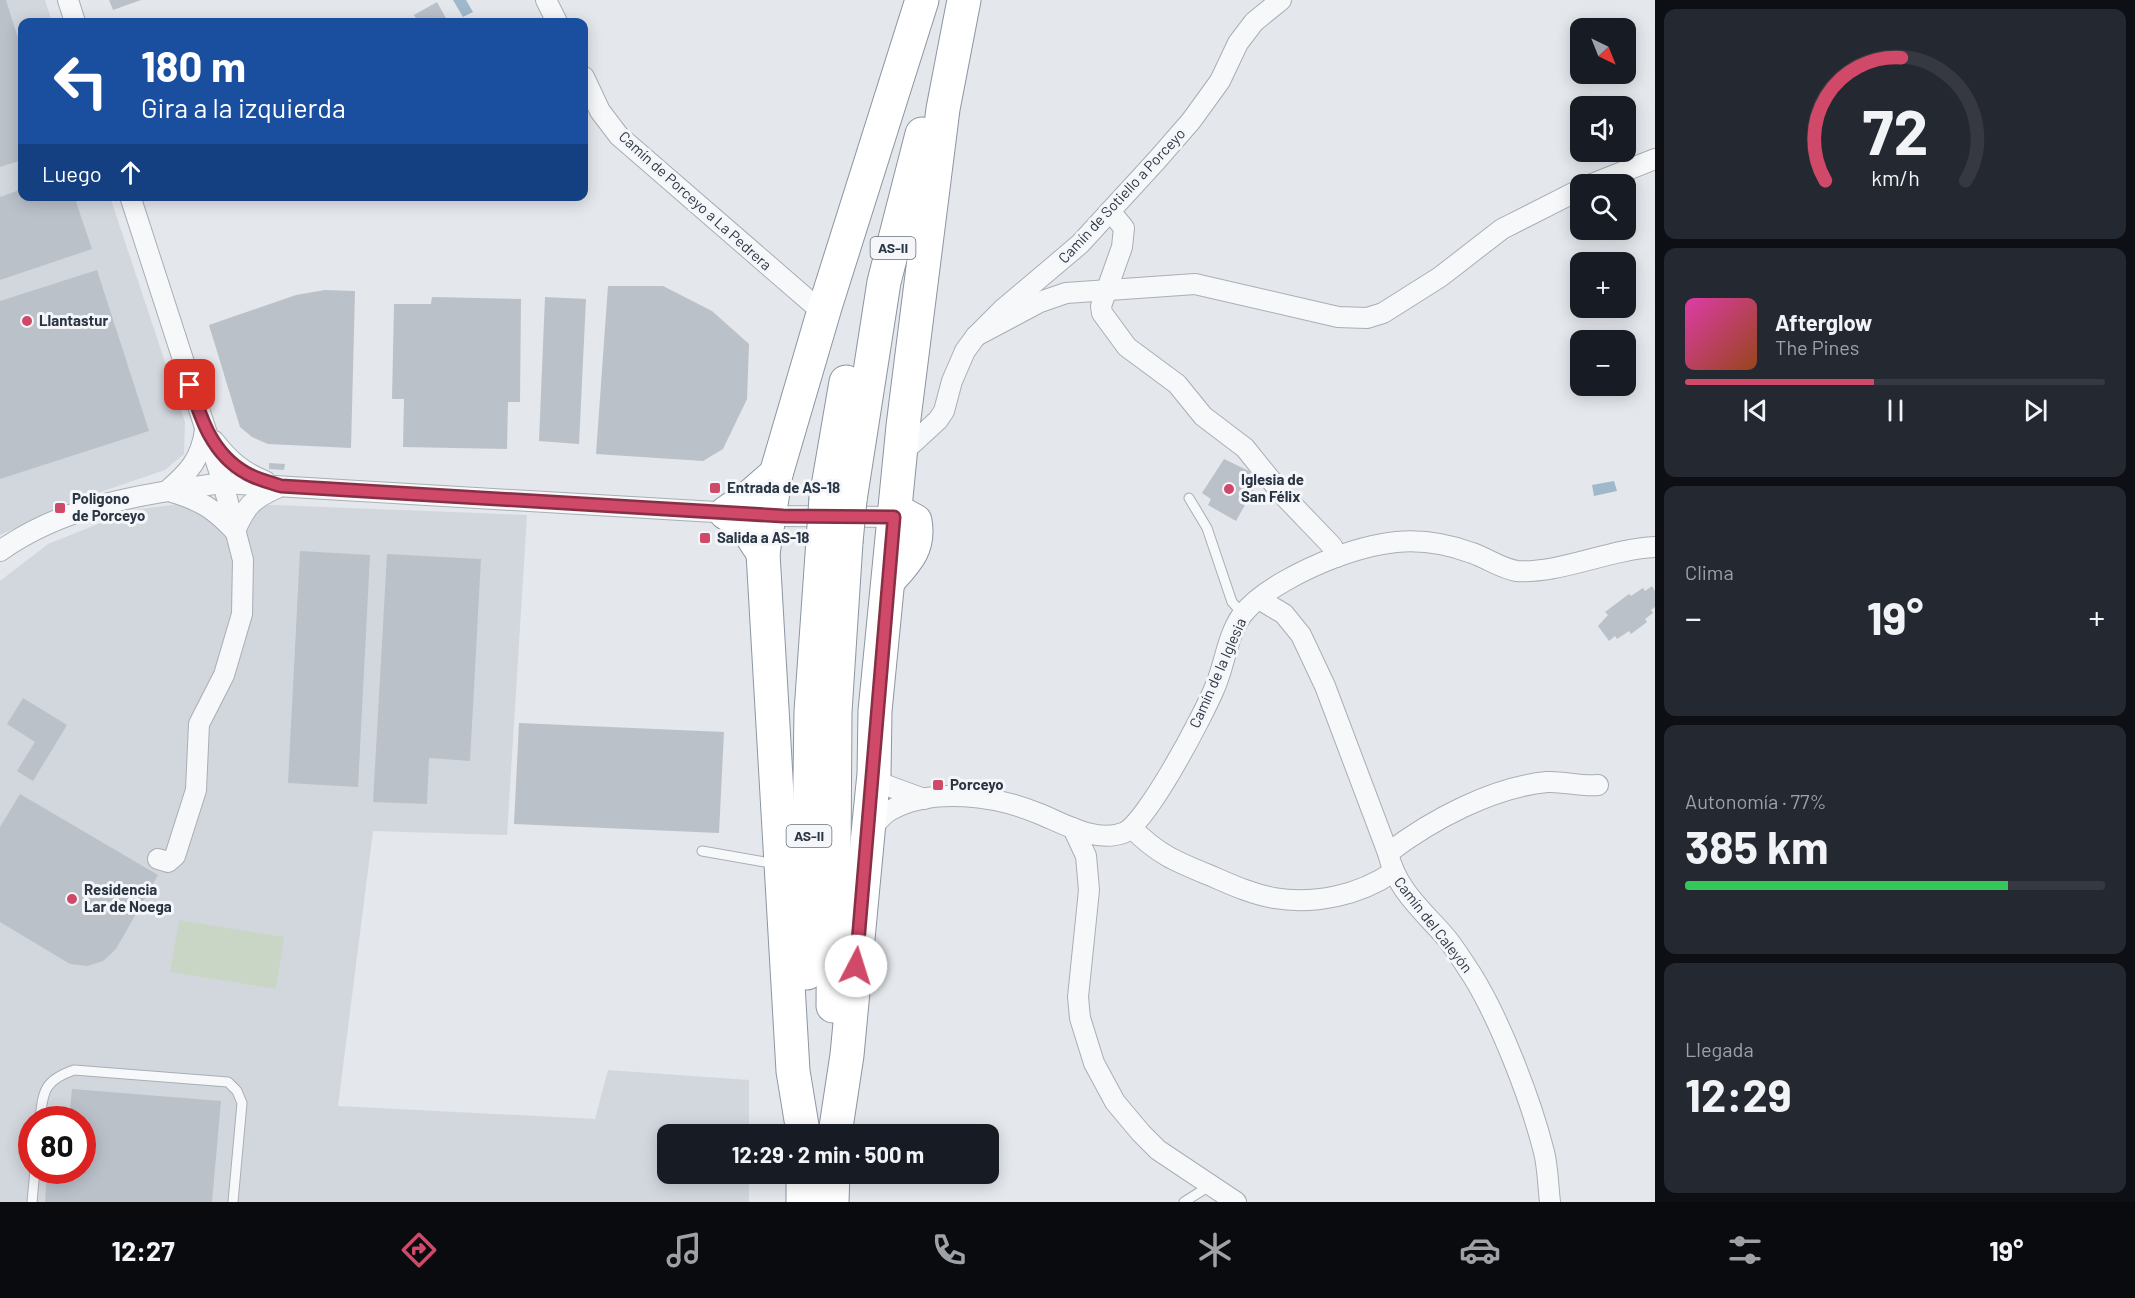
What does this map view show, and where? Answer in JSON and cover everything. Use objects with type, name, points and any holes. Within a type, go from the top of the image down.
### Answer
[{"type":"highway","points":[[814,1124],[793,1071],[763,553],[775,516],[776,474],[825,307],[922,0]]},
{"type":"highway","name":"AS-II","points":[[818,1124],[811,712],[835,541],[864,279],[932,0]]},
{"type":"highway","name":"AS-II","points":[[838,499],[884,282],[956,0]]},
{"type":"highway","points":[[822,1124],[847,1055],[873,797],[866,746],[875,711],[888,582],[906,561],[918,538],[915,521],[906,516],[894,517],[943,109],[964,0]]},
{"type":"highway","points":[[763,553],[744,524],[726,513],[776,474]]},
{"type":"highway","points":[[802,1202],[803,1184]]},
{"type":"highway","points":[[832,1202],[833,1184]]},
{"type":"street","points":[[546,0],[555,18]]},
{"type":"street","name":"Camín de Sotiello a Porceyo","points":[[902,441],[914,424],[930,412],[952,381],[976,336],[1002,310],[1080,244],[1110,211],[1191,121],[1220,81],[1238,43],[1254,22],[1281,0]]},
{"type":"street","points":[[68,1],[74,18]]},
{"type":"street","name":"Camín de Porceyo a La Pedrera","points":[[588,86],[600,111],[620,136],[814,305],[825,307]]},
{"type":"street","points":[[1622,174],[1655,159]]},
{"type":"street","points":[[976,336],[1040,302],[1066,293],[1195,284],[1338,317],[1367,318],[1383,313],[1440,277],[1502,230],[1570,195]]},
{"type":"street","points":[[132,201],[223,483],[243,560],[242,614],[224,675],[199,724],[196,790],[175,856],[168,862],[158,860]]},
{"type":"street","points":[[1110,211],[1124,228],[1122,247],[1101,306],[1102,313],[1127,347],[1177,384],[1203,416],[1245,448],[1283,495],[1332,546],[1337,556]]},
{"type":"street","name":"Camín de Sotiello a Porceyo","points":[[902,441],[938,420],[944,411],[952,381]]},
{"type":"street","points":[[205,430],[230,462],[246,474],[281,486]]},
{"type":"street","points":[[167,491],[187,473],[202,449],[205,430]]},
{"type":"street","points":[[2,546],[99,504],[223,483],[775,516],[894,517]]},
{"type":"street","points":[[235,531],[243,512],[256,497],[281,486]]},
{"type":"street","points":[[167,491],[194,498],[216,510],[235,531]]},
{"type":"street","name":"Camín de la Iglesia","points":[[1132,828],[1171,771],[1202,716],[1216,687],[1236,625],[1243,614],[1260,599],[1301,571],[1337,556],[1397,540],[1422,540],[1465,550],[1517,571],[1541,569],[1633,548],[1655,548]]},
{"type":"street","name":"Camín del Caleyón","points":[[1260,599],[1284,614],[1301,635],[1325,686],[1402,890],[1446,936],[1473,977],[1490,1010],[1531,1110],[1544,1154],[1550,1202]]},
{"type":"street","points":[[873,797],[978,798],[1013,804],[1073,828],[1105,835],[1122,834],[1132,828],[1159,854],[1249,892],[1276,898],[1311,899],[1353,892],[1377,883],[1410,836],[1463,807],[1517,788],[1548,782],[1598,784]]},
{"type":"street","points":[[873,797],[883,784],[924,799]]},
{"type":"street","points":[[1073,828],[1086,856],[1089,890],[1078,997],[1080,1018],[1094,1063],[1115,1102],[1158,1150],[1236,1202]]},
{"type":"lane","points":[[1189,498],[1207,528],[1232,602],[1243,614]]},
{"type":"lane","points":[[702,851],[781,866]]},
{"type":"lane","points":[[41,1106],[42,1092],[60,1075],[74,1070],[228,1082],[237,1091],[242,1103],[232,1202]]},
{"type":"lane","points":[[32,1202],[34,1184]]},
{"type":"lane","points":[[1184,1202],[1211,1185]]},
{"type":"shaded area","points":[[0,0],[45,0],[51,18],[18,18],[18,201],[111,201],[185,422],[184,454],[165,470],[71,502],[0,535]]},
{"type":"shaded area","points":[[195,502],[527,515],[507,835],[373,831],[338,1106],[595,1119],[608,1070],[749,1080],[749,1124],[657,1124],[657,1184],[749,1184],[749,1202],[0,1202],[0,581],[48,544],[133,510]]},
{"type":"green space","points":[[179,920],[284,937],[276,989],[170,972]]},
{"type":"water","points":[[453,0],[466,0],[473,12],[463,17]]},
{"type":"water","points":[[1614,481],[1617,491],[1594,496],[1592,485]]},
{"type":"building","points":[[0,0],[6,0],[18,38],[18,161],[0,167]]},
{"type":"building","points":[[109,0],[141,0],[113,10]]},
{"type":"building","points":[[437,2],[446,18],[416,18],[414,15]]},
{"type":"building","points":[[18,190],[18,201],[76,201],[92,249],[0,280],[0,197]]},
{"type":"building","points":[[97,270],[149,431],[0,479],[0,301]]},
{"type":"building","points":[[608,286],[663,286],[712,311],[749,344],[747,399],[723,449],[703,461],[596,454]]},
{"type":"building","points":[[325,290],[355,291],[351,448],[268,444],[252,437],[240,427],[209,325],[296,295]]},
{"type":"building","points":[[432,297],[521,299],[520,402],[508,402],[507,449],[403,447],[404,399],[392,399],[394,304],[431,304]]},
{"type":"building","points":[[545,297],[586,299],[579,444],[539,441]]},
{"type":"building","name":"Iglesia de San Félix","points":[[1224,459],[1249,471],[1256,485],[1236,521],[1208,505],[1211,499],[1202,493]]},
{"type":"building","points":[[269,463],[285,464],[284,470],[269,469]]},
{"type":"building","points":[[300,551],[370,555],[358,787],[288,783]]},
{"type":"building","points":[[387,554],[481,559],[470,761],[429,758],[427,804],[373,802]]},
{"type":"building","points":[[1652,586],[1655,591],[1655,607],[1651,610],[1653,613],[1645,619],[1647,622],[1631,634],[1629,631],[1609,641],[1598,626],[1608,615],[1605,612],[1629,594],[1631,596],[1643,588],[1645,591]]},
{"type":"building","points":[[23,698],[67,725],[33,781],[17,771],[35,742],[7,724]]},
{"type":"building","points":[[519,723],[724,732],[719,833],[514,824]]},
{"type":"building","name":"Residencia Lar de Noega","points":[[20,794],[158,875],[116,949],[103,961],[87,966],[70,964],[0,922],[0,827]]},
{"type":"building","points":[[72,1089],[221,1101],[212,1202],[45,1202],[46,1184],[96,1184],[96,1106],[70,1106]]},
{"type":"place","name":"Llantastur","points":[[27,321]]},
{"type":"place","name":"Entrada de AS-18","points":[[715,488]]},
{"type":"place","name":"Iglesia de San Félix","points":[[1229,489]]},
{"type":"place","name":"Poligono de Porceyo","points":[[60,508]]},
{"type":"place","name":"Salida a AS-18","points":[[705,538]]},
{"type":"place","name":"Porceyo","points":[[938,785]]},
{"type":"place","name":"Residencia Lar de Noega","points":[[72,899]]},
{"type":"route","points":[[190,385],[205,430],[230,462],[246,474],[281,486],[783,516],[894,517],[875,711],[874,774],[856,966]]}]
